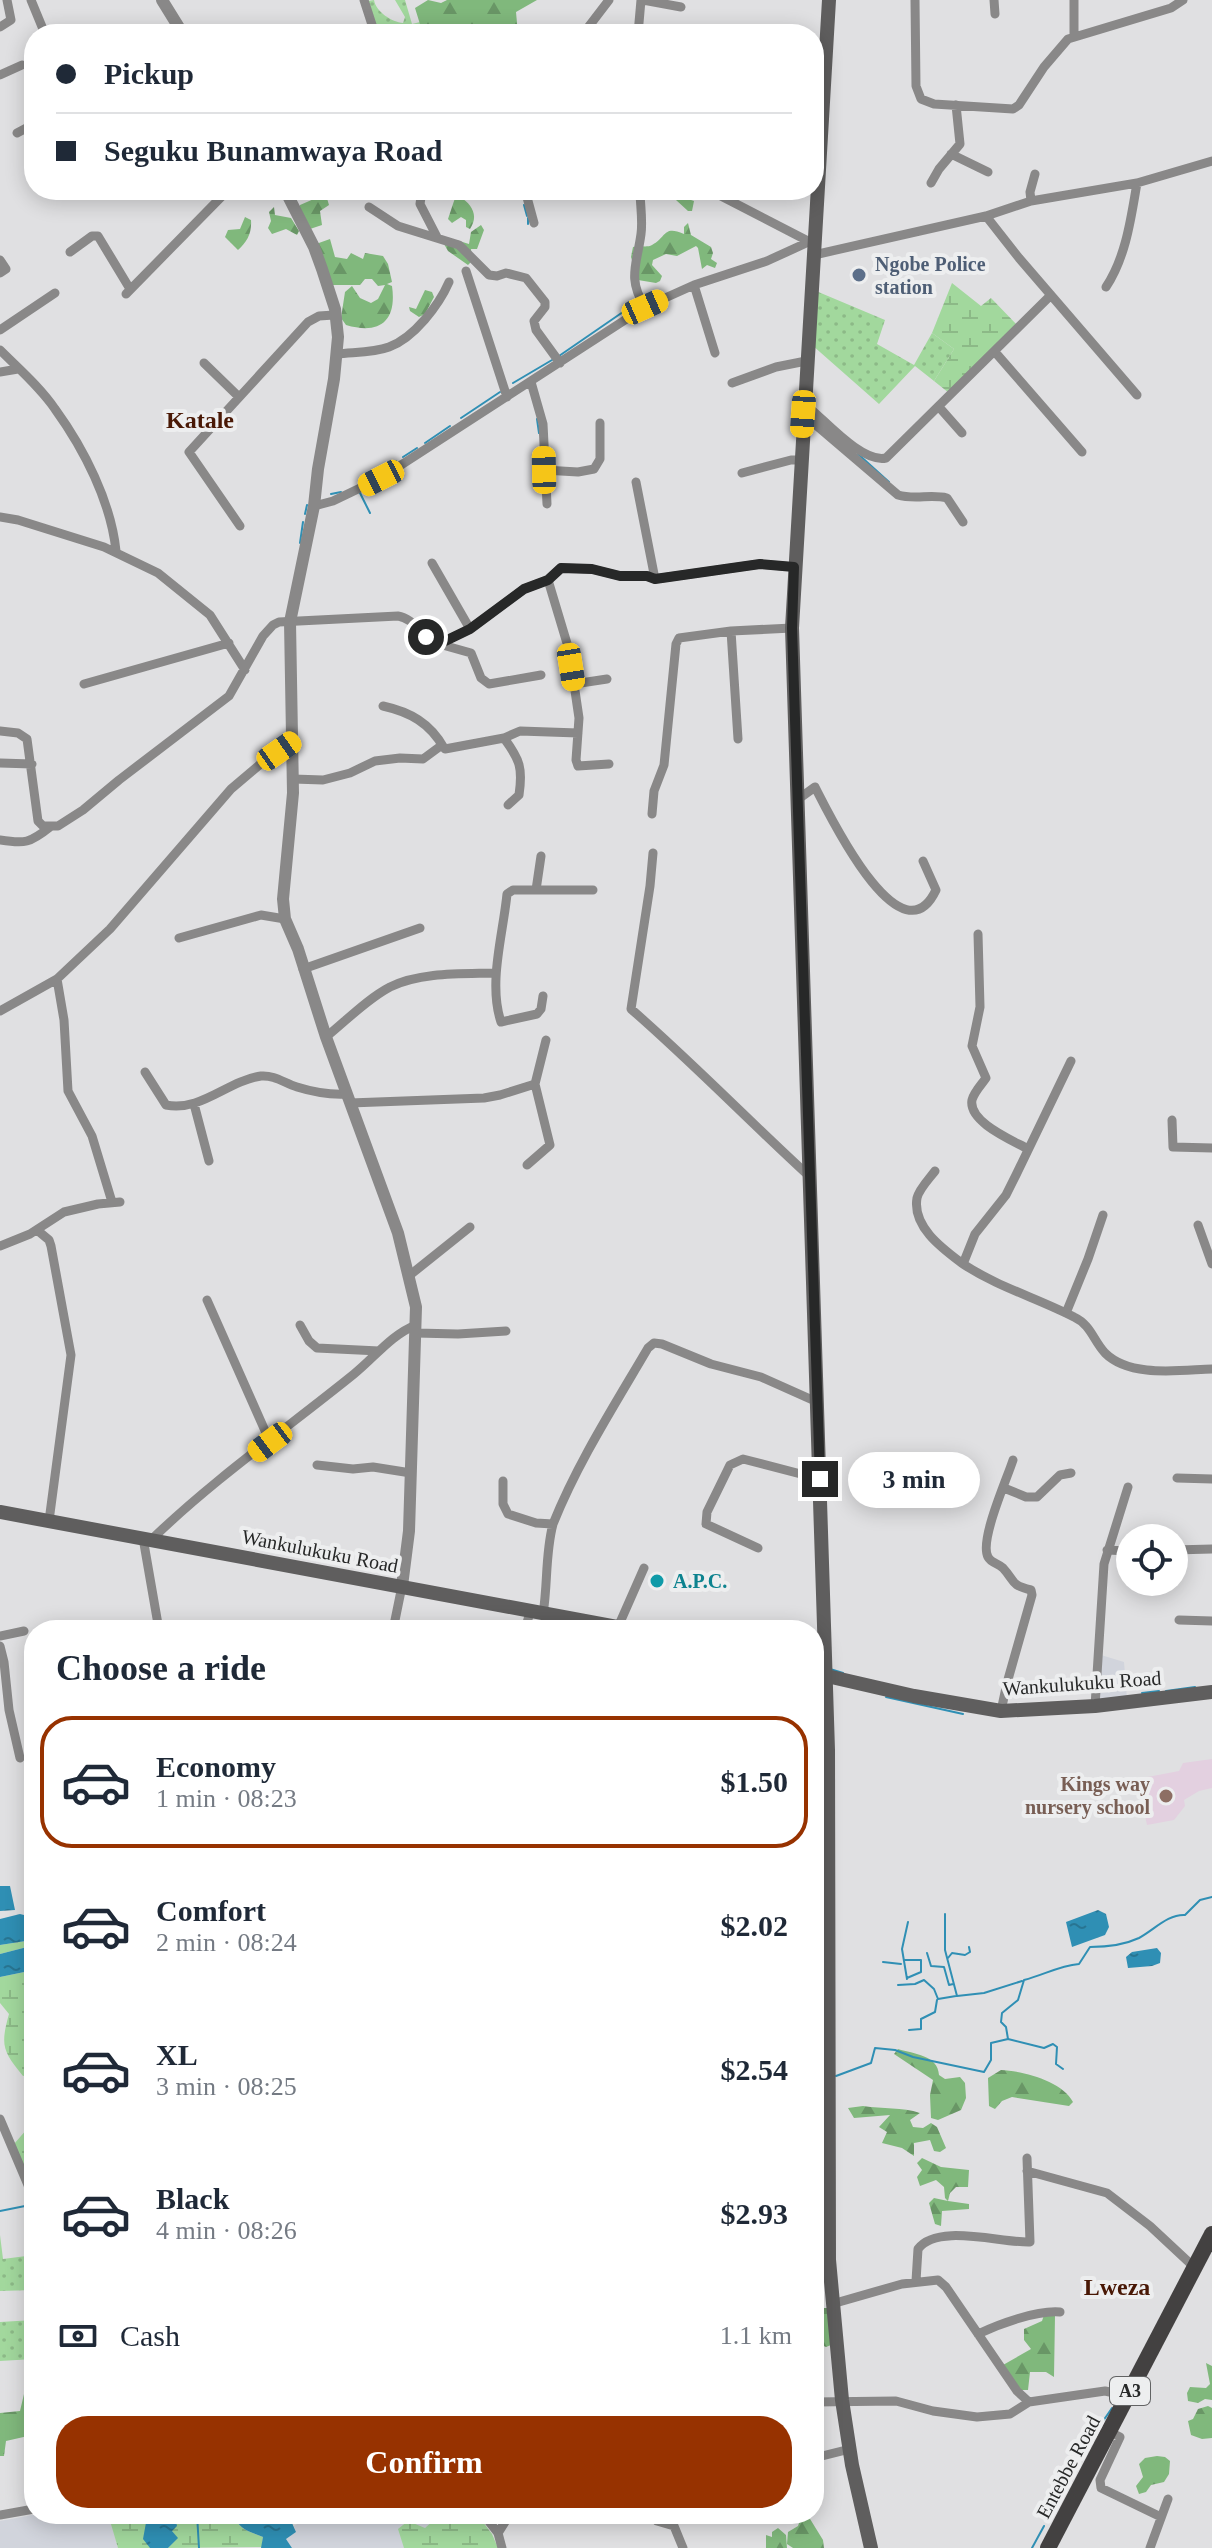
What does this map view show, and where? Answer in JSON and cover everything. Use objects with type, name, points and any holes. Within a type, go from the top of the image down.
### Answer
[{"type":"main road","points":[[824,62],[829,0]]},
{"type":"main road","points":[[814,200],[806,361],[808,413],[800,460],[792,628],[820,1479],[820,1620]]},
{"type":"main road","name":"Wankulukuku Road","points":[[0,1512],[578,1620]]},
{"type":"main road","name":"Wankulukuku Road","points":[[824,1675],[923,1698],[1001,1711],[1095,1706],[1212,1692]]},
{"type":"main road","points":[[824,2133],[829,2260],[842,2400],[871,2548]]},
{"type":"main road","name":"Entebbe Road","points":[[1048,2548],[1212,2234]]},
{"type":"street","points":[[0,27],[11,20],[7,0]]},
{"type":"street","points":[[31,0],[41,24]]},
{"type":"street","points":[[162,0],[177,24]]},
{"type":"street","points":[[364,0],[372,24]]},
{"type":"street","points":[[591,24],[609,0]]},
{"type":"street","points":[[639,24],[642,0],[681,7]]},
{"type":"street","points":[[915,0],[918,95],[926,102],[1007,109],[1019,105],[1060,47],[1074,36],[1179,6],[1183,0]]},
{"type":"street","points":[[994,0],[995,14]]},
{"type":"street","points":[[1074,0],[1074,36]]},
{"type":"street","points":[[0,75],[22,65]]},
{"type":"street","points":[[931,183],[960,144],[956,105]]},
{"type":"street","points":[[17,133],[24,129]]},
{"type":"street","points":[[951,154],[988,172]]},
{"type":"street","points":[[314,506],[333,501],[381,478],[645,307],[694,285],[812,245],[986,216],[1031,201],[1137,183],[1212,161]]},
{"type":"street","points":[[1031,201],[1035,174]]},
{"type":"street","points":[[1106,287],[1117,269],[1122,245],[1129,231],[1137,183]]},
{"type":"street","points":[[70,252],[92,236],[98,236],[128,292],[218,200]]},
{"type":"street","points":[[290,200],[314,247],[335,309],[337,354],[314,506],[290,622],[294,741],[283,879],[285,919],[390,1209],[410,1275],[416,1329],[409,1531],[395,1620]]},
{"type":"street","points":[[421,200],[437,237]]},
{"type":"street","points":[[528,200],[534,223]]},
{"type":"street","points":[[640,200],[641,232],[634,280],[636,292],[645,307]]},
{"type":"street","points":[[728,200],[761,219],[791,230],[812,245]]},
{"type":"street","points":[[369,207],[398,226],[459,245],[489,275],[506,273],[526,278],[545,302],[545,307],[534,321],[536,330],[560,363]]},
{"type":"street","points":[[986,216],[1137,395]]},
{"type":"street","points":[[0,260],[6,269],[0,273]]},
{"type":"street","points":[[466,271],[507,397]]},
{"type":"street","points":[[337,354],[393,345],[437,306],[449,282]]},
{"type":"street","points":[[694,285],[715,353]]},
{"type":"street","points":[[0,330],[55,293]]},
{"type":"street","points":[[808,413],[866,456],[877,460],[886,458],[1051,295]]},
{"type":"street","points":[[240,526],[189,452],[308,322],[319,316],[334,315]]},
{"type":"street","points":[[0,350],[56,409],[80,449],[105,504],[116,551]]},
{"type":"street","points":[[995,352],[1082,452]]},
{"type":"street","points":[[732,383],[776,367],[806,361]]},
{"type":"street","points":[[204,363],[239,397]]},
{"type":"street","points":[[0,372],[18,369]]},
{"type":"street","points":[[531,382],[543,424],[547,504]]},
{"type":"street","points":[[939,407],[962,433]]},
{"type":"street","points":[[808,413],[898,495],[947,498],[963,522]]},
{"type":"street","points":[[544,470],[578,472],[594,469],[600,459],[600,423]]},
{"type":"street","points":[[742,473],[800,460]]},
{"type":"street","points":[[636,482],[655,579]]},
{"type":"street","points":[[0,517],[116,551],[140,562],[178,587],[210,615],[245,670]]},
{"type":"street","points":[[432,563],[470,629]]},
{"type":"street","points":[[439,644],[470,629],[524,589],[548,580],[561,568],[592,569],[620,576],[655,579],[760,564],[794,567]]},
{"type":"street","points":[[548,580],[569,650],[579,718],[576,760],[578,766],[609,764]]},
{"type":"street","points":[[0,731],[18,733],[27,739],[38,821],[50,827],[58,826],[83,810],[217,706],[235,689],[263,636],[273,625],[407,617],[426,637],[471,653],[481,678],[489,684],[541,675]]},
{"type":"street","points":[[652,814],[654,791],[664,765],[679,638],[792,628]]},
{"type":"street","points":[[731,631],[738,739]]},
{"type":"street","points":[[84,684],[229,643]]},
{"type":"street","points":[[574,684],[607,679]]},
{"type":"street","points":[[383,706],[405,711],[419,719],[431,729],[445,749]]},
{"type":"street","points":[[445,749],[504,738],[520,731],[578,733]]},
{"type":"street","points":[[504,738],[520,759],[521,766],[519,795],[508,805]]},
{"type":"street","points":[[0,1011],[57,979],[110,929],[231,789],[294,741]]},
{"type":"street","points":[[293,779],[323,780],[350,773],[375,761],[423,759],[433,749],[442,745],[445,749]]},
{"type":"street","points":[[0,763],[32,764]]},
{"type":"street","points":[[797,800],[815,787],[852,857],[875,886],[900,909],[917,911],[930,903],[936,890],[923,861]]},
{"type":"street","points":[[0,840],[33,841],[50,827]]},
{"type":"street","points":[[653,853],[631,1009],[809,1176]]},
{"type":"street","points":[[536,890],[541,856]]},
{"type":"street","points":[[543,996],[537,1014],[501,1022],[495,973],[507,894],[513,890],[593,890]]},
{"type":"street","points":[[179,938],[261,915],[285,919]]},
{"type":"street","points":[[303,969],[420,928]]},
{"type":"street","points":[[978,934],[980,1007],[972,1046],[986,1078],[973,1096],[972,1106],[985,1125],[1028,1149]]},
{"type":"street","points":[[326,1037],[377,996],[397,985],[428,978],[495,973]]},
{"type":"street","points":[[0,1246],[37,1230],[64,1212],[116,1202],[92,1136],[68,1091],[64,1020],[57,979]]},
{"type":"street","points":[[527,1165],[550,1145],[535,1084],[546,1040]]},
{"type":"street","points":[[963,1264],[975,1234],[1006,1195],[1071,1061]]},
{"type":"street","points":[[145,1072],[166,1105],[194,1104],[229,1086],[266,1076],[320,1093],[349,1098],[484,1098],[535,1084]]},
{"type":"street","points":[[194,1104],[209,1161]]},
{"type":"street","points":[[1172,1120],[1173,1147],[1212,1148]]},
{"type":"street","points":[[935,1171],[917,1195],[921,1223],[963,1264],[1000,1285],[1087,1325],[1103,1350],[1125,1364],[1143,1369],[1212,1369]]},
{"type":"street","points":[[1066,1313],[1103,1215]]},
{"type":"street","points":[[1198,1225],[1212,1264]]},
{"type":"street","points":[[410,1275],[470,1227]]},
{"type":"street","points":[[37,1230],[49,1240],[51,1246],[71,1355],[49,1521]]},
{"type":"street","points":[[207,1300],[270,1442]]},
{"type":"street","points":[[300,1325],[317,1348],[379,1351]]},
{"type":"street","points":[[158,1620],[147,1538],[270,1442],[398,1334],[416,1329],[448,1335],[506,1331]]},
{"type":"street","points":[[531,1620],[548,1583],[546,1558],[553,1524],[568,1487],[650,1345],[662,1344],[711,1364],[761,1377],[817,1402]]},
{"type":"street","points":[[758,1548],[706,1524],[707,1512],[733,1461],[743,1459],[820,1479]]},
{"type":"street","points":[[1001,1711],[1032,1595],[1031,1590],[1012,1583],[1003,1568],[991,1562],[986,1555],[986,1543],[1013,1460]]},
{"type":"street","points":[[317,1465],[353,1469],[373,1467],[411,1473]]},
{"type":"street","points":[[1004,1488],[1026,1497],[1037,1497],[1060,1475],[1071,1473]]},
{"type":"street","points":[[1177,1478],[1212,1479]]},
{"type":"street","points":[[503,1481],[503,1504],[508,1514],[536,1523],[553,1524]]},
{"type":"street","points":[[1095,1706],[1107,1550],[1128,1487]]},
{"type":"street","points":[[1188,1550],[1212,1549]]},
{"type":"street","points":[[1107,1550],[1116,1550]]},
{"type":"street","points":[[628,1620],[644,1568]]},
{"type":"street","points":[[1179,1620],[1212,1621]]},
{"type":"street","points":[[0,1636],[24,1631]]},
{"type":"street","points":[[0,1646],[20,1758]]},
{"type":"street","points":[[0,2119],[24,2176]]},
{"type":"street","points":[[916,2281],[918,2249],[928,2239],[949,2236],[1030,2242],[1027,2158]]},
{"type":"street","points":[[1027,2171],[1107,2193],[1150,2226],[1194,2267]]},
{"type":"street","points":[[832,2304],[916,2281],[932,2279],[942,2282],[1017,2391],[1029,2402]]},
{"type":"street","points":[[978,2334],[1044,2312],[1060,2312]]},
{"type":"street","points":[[824,2401],[900,2401],[933,2411],[977,2417],[1010,2414],[1029,2402],[1105,2391],[1128,2396]]},
{"type":"street","points":[[1110,2432],[1120,2437],[1100,2486],[1161,2517]]},
{"type":"street","points":[[824,2456],[850,2449]]},
{"type":"street","points":[[1150,2548],[1168,2499]]},
{"type":"street","points":[[0,2515],[24,2511]]},
{"type":"street","points":[[491,2524],[498,2533],[502,2548]]},
{"type":"street","points":[[498,2533],[504,2524]]},
{"type":"street","points":[[667,2524],[674,2526],[683,2548]]},
{"type":"shaded area","points":[[1101,1655],[1124,1662],[1127,1699],[1097,1701]]},
{"type":"shaded area","name":"Kings way nursery school","points":[[1212,1759],[1212,1788],[1184,1800],[1185,1806],[1174,1820],[1147,1825],[1137,1779],[1179,1771],[1183,1763]]},
{"type":"shaded area","points":[[24,2517],[24,2524],[112,2524],[118,2548],[0,2548],[0,2521]]},
{"type":"shaded area","points":[[434,2524],[404,2542],[404,2548],[292,2548],[286,2539],[296,2532],[294,2526]]},
{"type":"green space","points":[[374,0],[385,16],[403,23],[405,17],[395,0],[405,0],[412,24],[376,24],[368,1]]},
{"type":"green space","points":[[428,0],[441,3],[447,0],[537,0],[516,12],[517,24],[420,24],[415,8]]},
{"type":"green space","points":[[312,200],[328,200],[329,205],[320,211],[322,225],[310,229],[298,210],[300,205]]},
{"type":"green space","points":[[454,200],[464,200],[473,211],[474,220],[470,229],[461,217],[452,223],[448,219]]},
{"type":"green space","points":[[676,200],[694,201],[692,211]]},
{"type":"green space","points":[[274,207],[275,215],[291,218],[299,231],[297,235],[286,229],[272,234],[268,228],[271,221],[269,212]]},
{"type":"green space","points":[[245,217],[251,220],[251,229],[238,250],[225,237],[228,230],[240,229]]},
{"type":"green space","points":[[688,223],[691,235],[711,247],[711,259],[717,263],[715,268],[707,265],[702,269],[696,246],[677,256],[666,254],[653,260],[652,265],[662,276],[660,281],[638,280],[631,257],[633,247],[652,245],[669,231],[684,234]]},
{"type":"green space","points":[[481,225],[484,230],[477,249],[471,249],[472,261],[468,265],[448,251],[444,244],[456,240],[469,244],[471,232]]},
{"type":"green space","points":[[330,239],[335,257],[347,259],[351,253],[363,259],[365,253],[383,256],[388,264],[392,282],[387,284],[392,286],[393,298],[389,316],[384,322],[358,328],[346,325],[341,318],[345,292],[352,286],[360,298],[371,303],[378,299],[385,285],[378,286],[372,279],[365,279],[360,285],[333,285],[316,244]]},
{"type":"green space","points":[[952,283],[981,306],[991,298],[1018,326],[949,393],[934,381],[954,349],[932,333]]},
{"type":"green space","points":[[425,290],[432,292],[434,297],[425,314],[419,317],[409,307],[416,309]]},
{"type":"green space","points":[[816,291],[885,320],[877,344],[914,365],[932,333],[954,349],[934,381],[915,366],[879,404],[812,345]]},
{"type":"green space","points":[[24,1941],[24,1948],[0,1954],[0,1945]]},
{"type":"green space","points":[[24,1972],[24,2076],[5,2048],[9,2014],[0,2003],[0,1977]]},
{"type":"green space","points":[[898,2049],[930,2059],[945,2079],[960,2077],[965,2083],[966,2098],[961,2110],[938,2120],[931,2118],[933,2080],[894,2054]]},
{"type":"green space","points":[[1001,2070],[1020,2072],[1051,2083],[1073,2102],[1069,2106],[1012,2097],[1002,2101],[995,2109],[989,2106],[988,2078]]},
{"type":"green space","points":[[863,2106],[920,2113],[910,2120],[913,2127],[923,2128],[931,2123],[937,2127],[946,2148],[940,2152],[934,2151],[930,2140],[914,2143],[914,2156],[902,2148],[882,2143],[887,2132],[879,2127],[890,2115],[854,2118],[848,2108]]},
{"type":"green space","points":[[24,2132],[24,2174],[14,2144]]},
{"type":"green space","points":[[922,2158],[941,2167],[969,2170],[968,2187],[956,2187],[948,2201],[944,2187],[936,2180],[920,2186],[917,2177],[922,2170],[917,2163]]},
{"type":"green space","points":[[934,2198],[969,2204],[969,2209],[942,2211],[941,2226],[935,2224],[929,2203]]},
{"type":"green space","points":[[0,2235],[3,2259],[24,2256],[24,2290],[0,2291]]},
{"type":"green space","points":[[824,2308],[827,2308],[831,2345],[826,2347]]},
{"type":"green space","points":[[1044,2315],[1055,2316],[1054,2377],[1046,2372],[1030,2372],[1028,2390],[1021,2390],[1003,2365],[1031,2349],[1024,2340],[1024,2329],[1042,2321]]},
{"type":"green space","points":[[24,2321],[24,2360],[0,2361],[0,2322]]},
{"type":"green space","points":[[1206,2363],[1212,2366],[1212,2400],[1205,2399],[1198,2403],[1188,2401],[1190,2387],[1206,2388],[1210,2384]]},
{"type":"green space","points":[[24,2394],[24,2437],[6,2441],[4,2456],[0,2456],[0,2413],[20,2411]]},
{"type":"green space","points":[[1212,2408],[1212,2438],[1202,2439],[1191,2435],[1188,2421],[1193,2419],[1198,2409]]},
{"type":"green space","points":[[1157,2456],[1170,2461],[1169,2474],[1164,2482],[1151,2485],[1146,2492],[1139,2494],[1136,2486],[1143,2477],[1139,2464],[1145,2458]]},
{"type":"green space","points":[[111,2524],[148,2524],[150,2548],[118,2548]]},
{"type":"green space","points":[[174,2524],[239,2524],[263,2537],[262,2547],[168,2548],[177,2538],[172,2531]]},
{"type":"green space","points":[[404,2524],[425,2528],[429,2524],[484,2524],[498,2548],[404,2548],[398,2529]]},
{"type":"green space","points":[[813,2524],[824,2548],[793,2548],[787,2544],[788,2532],[798,2526]]},
{"type":"green space","points":[[778,2528],[786,2535],[787,2548],[766,2548],[766,2535],[772,2537],[772,2532]]},
{"type":"water","points":[[0,1886],[10,1886],[15,1910],[0,1911]]},
{"type":"water","points":[[1098,1910],[1106,1914],[1109,1927],[1105,1935],[1072,1947],[1066,1922]]},
{"type":"water","points":[[24,1915],[24,1941],[0,1945],[0,1919]]},
{"type":"water","points":[[24,1948],[24,1972],[0,1977],[0,1954]]},
{"type":"water","points":[[1157,1948],[1161,1953],[1160,1963],[1128,1968],[1126,1957],[1132,1952]]},
{"type":"water","points":[[146,2524],[177,2524],[172,2531],[178,2538],[168,2548],[150,2548],[143,2539]]},
{"type":"water","points":[[239,2524],[292,2524],[296,2532],[286,2539],[292,2548],[261,2548],[263,2537]]},
{"type":"waterway","points":[[524,205],[527,216]]},
{"type":"waterway","points":[[528,218],[528,224]]},
{"type":"waterway","points":[[559,356],[636,303]]},
{"type":"waterway","points":[[513,383],[552,360]]},
{"type":"waterway","points":[[461,418],[500,392]]},
{"type":"waterway","points":[[537,419],[539,433]]},
{"type":"waterway","points":[[425,443],[450,426]]},
{"type":"waterway","points":[[403,457],[417,448]]},
{"type":"waterway","points":[[858,454],[889,482]]},
{"type":"waterway","points":[[376,472],[396,461]]},
{"type":"waterway","points":[[331,494],[341,492]]},
{"type":"waterway","points":[[360,493],[370,513]]},
{"type":"waterway","points":[[305,514],[307,505]]},
{"type":"waterway","points":[[300,543],[303,522]]},
{"type":"waterway","points":[[830,1669],[843,1673]]},
{"type":"waterway","points":[[1166,1691],[1195,1687]]},
{"type":"waterway","points":[[1142,1693],[1159,1691]]},
{"type":"waterway","points":[[886,1697],[963,1714]]},
{"type":"waterway","points":[[836,2076],[871,2063],[875,2048],[984,2072],[991,2060],[991,2043],[1008,2039],[1006,2027],[1001,2022],[1002,2013],[1018,2000],[1024,1980],[1079,1964],[1090,1947],[1115,1945],[1139,1938],[1167,1920],[1185,1915],[1200,1900],[1212,1897]]},
{"type":"waterway","points":[[945,1914],[945,1950],[957,1996],[984,1993],[1022,1981]]},
{"type":"waterway","points":[[907,1979],[902,1949],[908,1922]]},
{"type":"waterway","points":[[948,1958],[952,1953],[965,1955],[970,1952],[969,1947]]},
{"type":"waterway","points":[[927,1953],[931,1966],[944,1967],[949,1985],[953,1984]]},
{"type":"waterway","points":[[904,1960],[921,1960],[921,1972],[907,1978]]},
{"type":"waterway","points":[[883,1962],[901,1964]]},
{"type":"waterway","points":[[898,1985],[924,1980],[934,1989],[938,1999],[956,1996]]},
{"type":"waterway","points":[[909,2030],[921,2029],[921,2019],[935,2012],[937,2000]]},
{"type":"waterway","points":[[1008,2039],[1044,2048],[1053,2044],[1057,2047],[1056,2064],[1063,2069]]},
{"type":"waterway","points":[[0,2211],[24,2206]]},
{"type":"waterway","points":[[1048,2519],[1092,2437],[1112,2408]]},
{"type":"waterway","points":[[198,2524],[199,2548]]},
{"type":"waterway","points":[[1032,2548],[1044,2526]]},
{"type":"place","name":"Ngobe Police station","points":[[859,275]]},
{"type":"place","name":"A.P.C.","points":[[657,1581]]},
{"type":"place","name":"Kings way nursery school","points":[[1166,1796]]},
{"type":"district","name":"Katale","points":[[200,420]]},
{"type":"district","name":"Lweza","points":[[1117,2287]]},
{"type":"route","points":[[426,637],[439,644],[470,629],[524,589],[548,580],[561,568],[592,569],[620,576],[655,579],[760,564],[794,567],[792,628],[820,1479]]}]
